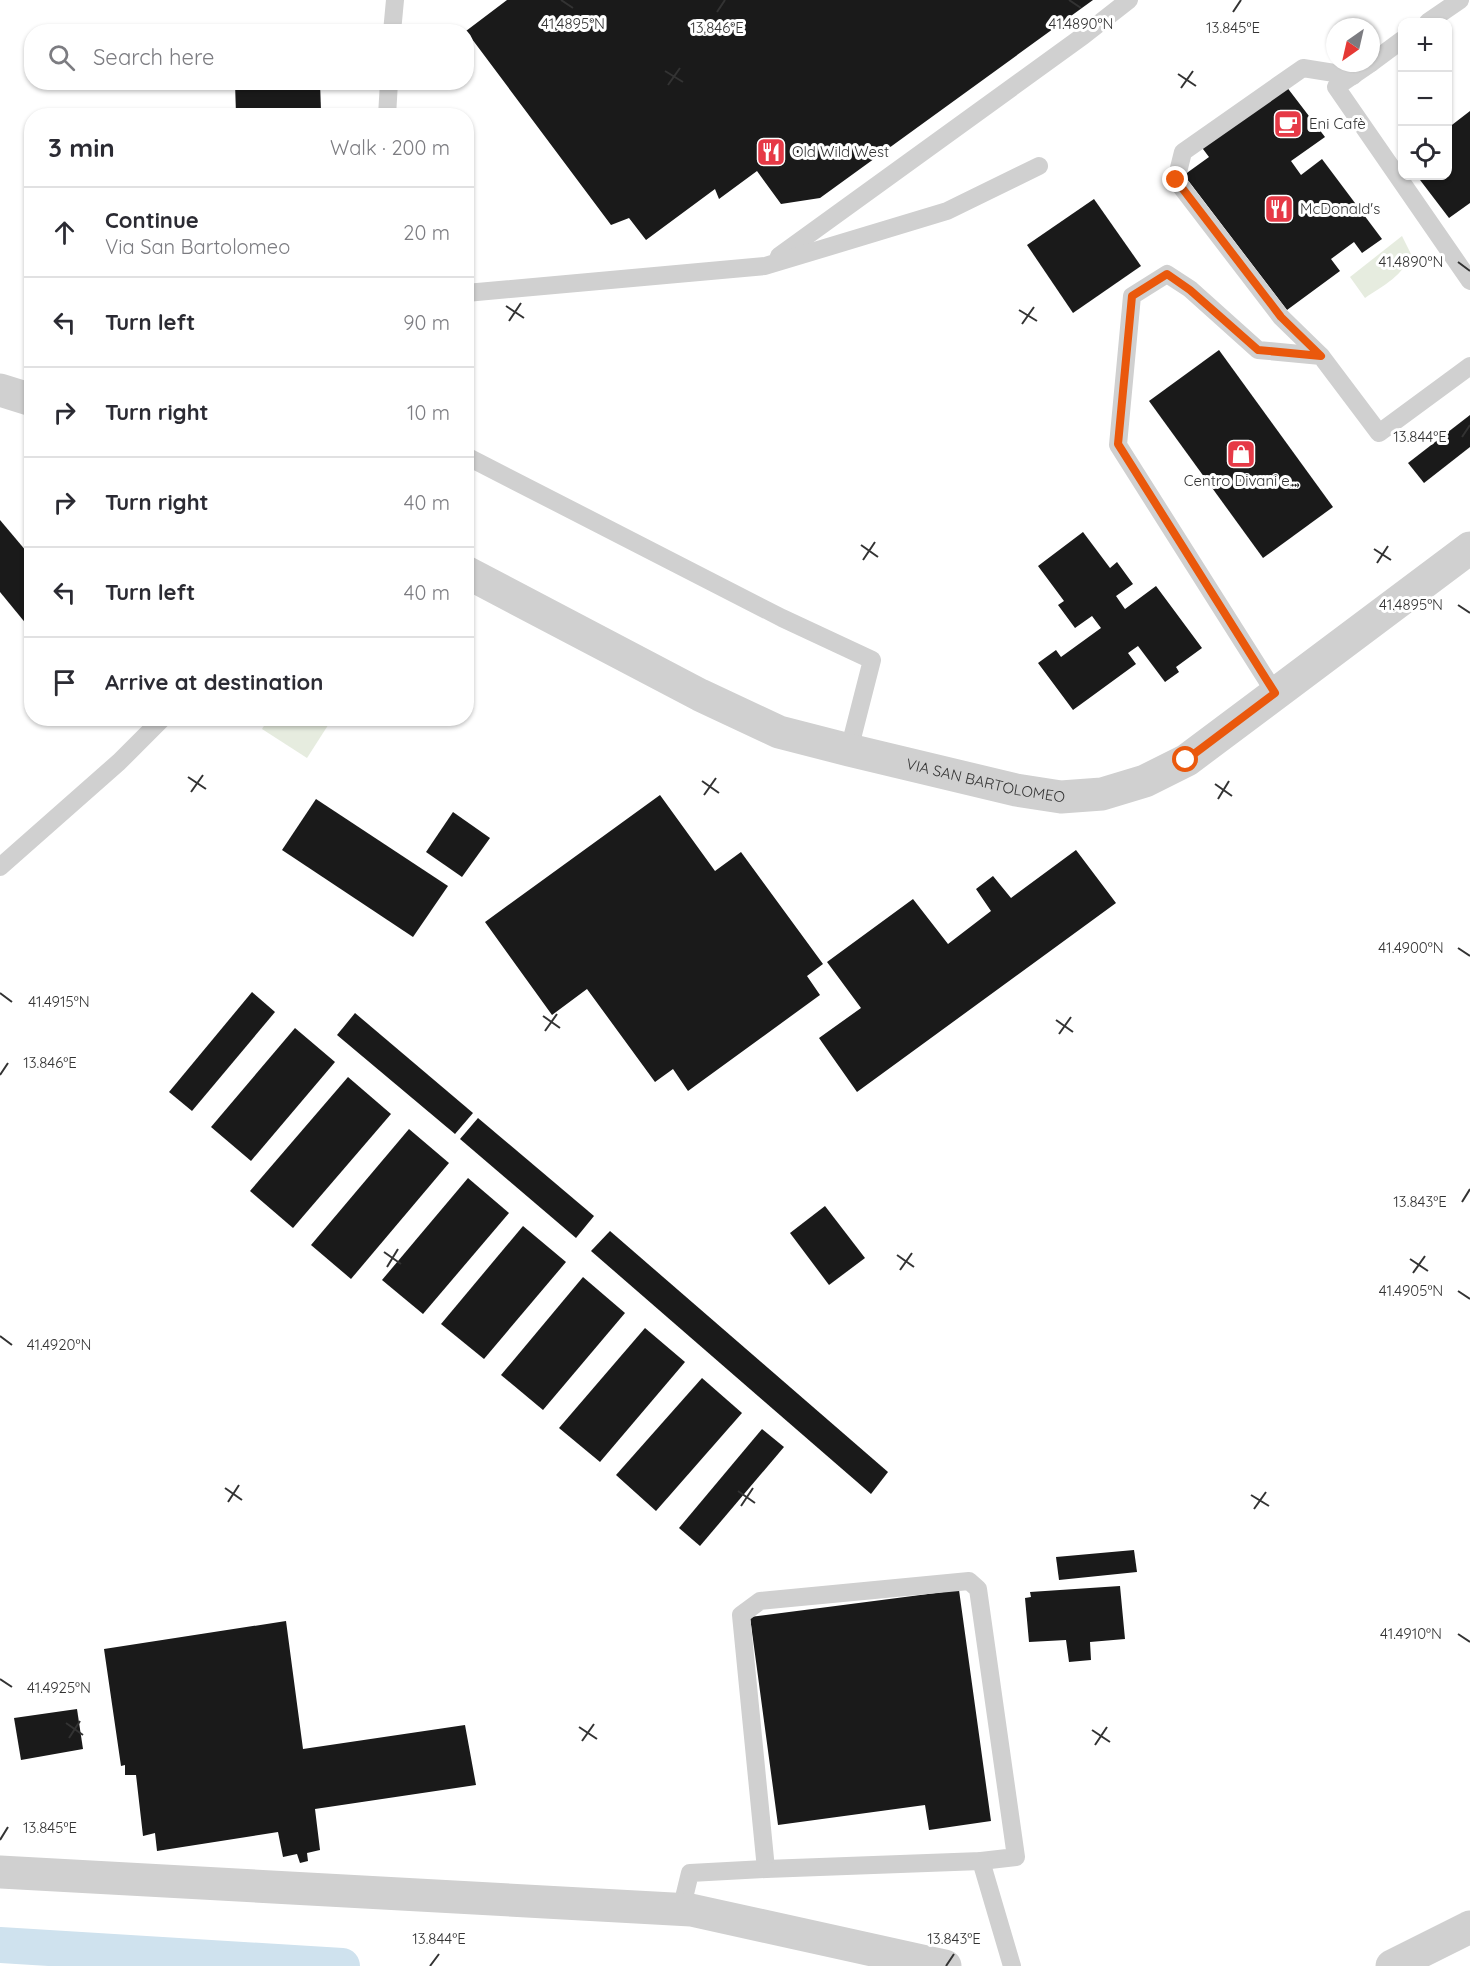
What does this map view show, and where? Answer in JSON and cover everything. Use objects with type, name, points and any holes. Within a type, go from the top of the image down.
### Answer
[{"type":"street","points":[[0,390],[24,398]]},
{"type":"street","name":"VIA SAN BARTOLOMEO","points":[[474,576],[700,695],[779,732],[1016,790],[1061,797],[1102,795],[1145,781],[1186,760],[1470,548]]},
{"type":"street","points":[[0,1872],[691,1910],[945,1966]]},
{"type":"street","points":[[1392,1966],[1470,1927]]},
{"type":"lane","points":[[393,24],[395,0]]},
{"type":"lane","points":[[765,266],[1083,36],[1129,0]]},
{"type":"lane","points":[[1434,18],[1460,0]]},
{"type":"lane","points":[[1380,56],[1398,43]]},
{"type":"lane","points":[[1353,76],[1303,68],[1183,152],[1176,180],[1281,317],[1321,356],[1379,434],[1470,366]]},
{"type":"lane","points":[[1359,72],[1336,87],[1470,281]]},
{"type":"lane","points":[[387,108],[389,90]]},
{"type":"lane","points":[[474,292],[765,266],[946,211],[1039,166]]},
{"type":"lane","points":[[1275,693],[1118,444],[1132,296],[1167,274],[1190,290],[1258,350],[1321,356]]},
{"type":"lane","points":[[474,460],[774,614],[872,660],[849,750]]},
{"type":"lane","points":[[0,867],[119,762],[155,726]]},
{"type":"lane","points":[[681,1910],[690,1873],[981,1861],[1016,1857],[978,1589],[969,1581],[760,1601],[741,1615],[766,1869]]},
{"type":"lane","points":[[981,1861],[1012,1966]]},
{"type":"shaded area","points":[[1402,236],[1411,254],[1408,262],[1392,279],[1365,298],[1350,277]]},
{"type":"shaded area","points":[[264,726],[328,726],[307,758],[262,729]]},
{"type":"building","points":[[507,0],[1093,0],[820,198],[781,204],[757,171],[719,199],[715,189],[646,240],[629,218],[611,225],[474,42],[474,25]]},
{"type":"building","points":[[1286,86],[1325,137],[1291,161],[1301,175],[1322,159],[1382,239],[1362,253],[1354,242],[1331,259],[1340,271],[1287,310],[1184,175],[1209,157],[1200,145]]},
{"type":"building","points":[[235,90],[320,90],[321,108],[236,108]]},
{"type":"building","points":[[1470,111],[1470,203],[1449,218],[1420,180],[1452,180],[1452,125]]},
{"type":"building","points":[[1094,199],[1141,266],[1073,313],[1027,245]]},
{"type":"building","points":[[1219,350],[1333,507],[1263,558],[1149,401]]},
{"type":"building","points":[[1470,415],[1470,447],[1424,483],[1408,463]]},
{"type":"building","points":[[0,520],[24,548],[24,621],[0,592]]},
{"type":"building","points":[[1083,532],[1110,568],[1117,562],[1133,584],[1116,596],[1125,609],[1156,586],[1202,648],[1176,667],[1179,672],[1165,682],[1138,646],[1128,653],[1136,664],[1073,710],[1038,663],[1056,650],[1061,657],[1101,628],[1092,616],[1075,628],[1058,605],[1064,601],[1038,566]]},
{"type":"building","points":[[660,795],[715,871],[741,852],[823,964],[807,976],[820,995],[688,1091],[673,1069],[655,1082],[587,989],[552,1015],[485,922]]},
{"type":"building","points":[[316,799],[448,886],[413,937],[282,850]]},
{"type":"building","points":[[453,812],[490,838],[462,877],[426,852]]},
{"type":"building","points":[[1076,850],[1116,903],[857,1092],[819,1038],[861,1008],[827,962],[913,899],[948,944],[991,911],[976,889],[993,876],[1011,898]]},
{"type":"building","points":[[252,992],[275,1012],[192,1111],[169,1092]]},
{"type":"building","points":[[355,1013],[473,1113],[455,1134],[337,1035]]},
{"type":"building","points":[[295,1028],[335,1062],[251,1161],[211,1127]]},
{"type":"building","points":[[348,1077],[391,1114],[293,1228],[250,1191]]},
{"type":"building","points":[[478,1118],[594,1216],[576,1238],[460,1139]]},
{"type":"building","points":[[409,1129],[449,1163],[351,1279],[311,1245]]},
{"type":"building","points":[[468,1178],[509,1213],[423,1314],[382,1280]]},
{"type":"building","points":[[825,1206],[865,1258],[829,1285],[790,1233]]},
{"type":"building","points":[[523,1226],[566,1262],[484,1359],[441,1324]]},
{"type":"building","points":[[610,1231],[888,1472],[871,1494],[591,1251]]},
{"type":"building","points":[[583,1277],[625,1313],[543,1410],[501,1375]]},
{"type":"building","points":[[645,1328],[685,1362],[600,1462],[559,1428]]},
{"type":"building","points":[[702,1378],[742,1413],[656,1511],[616,1475]]},
{"type":"building","points":[[762,1429],[784,1447],[700,1546],[679,1528]]},
{"type":"building","points":[[1134,1550],[1137,1572],[1059,1580],[1056,1557]]},
{"type":"building","points":[[1120,1586],[1125,1639],[1090,1642],[1091,1660],[1069,1662],[1066,1640],[1029,1642],[1025,1598],[1031,1597],[1030,1592]]},
{"type":"building","points":[[959,1590],[991,1821],[929,1830],[925,1805],[778,1825],[750,1617]]},
{"type":"building","points":[[286,1621],[303,1749],[465,1725],[476,1785],[315,1809],[320,1850],[307,1853],[308,1861],[300,1863],[297,1854],[283,1857],[278,1832],[157,1851],[155,1833],[143,1836],[136,1775],[125,1775],[125,1765],[121,1766],[104,1649]]},
{"type":"building","points":[[77,1709],[83,1749],[21,1760],[14,1718]]},
{"type":"waterway","points":[[0,1945],[342,1966]]},
{"type":"place","name":"Eni Cafè","points":[[1288,124]]},
{"type":"place","name":"Old Wild West","points":[[771,152]]},
{"type":"place","name":"McDonald's","points":[[1279,209]]},
{"type":"place","name":"Centro Divani e…","points":[[1241,454]]},
{"type":"route","points":[[1176,180],[1281,317],[1321,356],[1258,350],[1190,290],[1167,274],[1132,296],[1118,444],[1275,693],[1186,760]]}]
